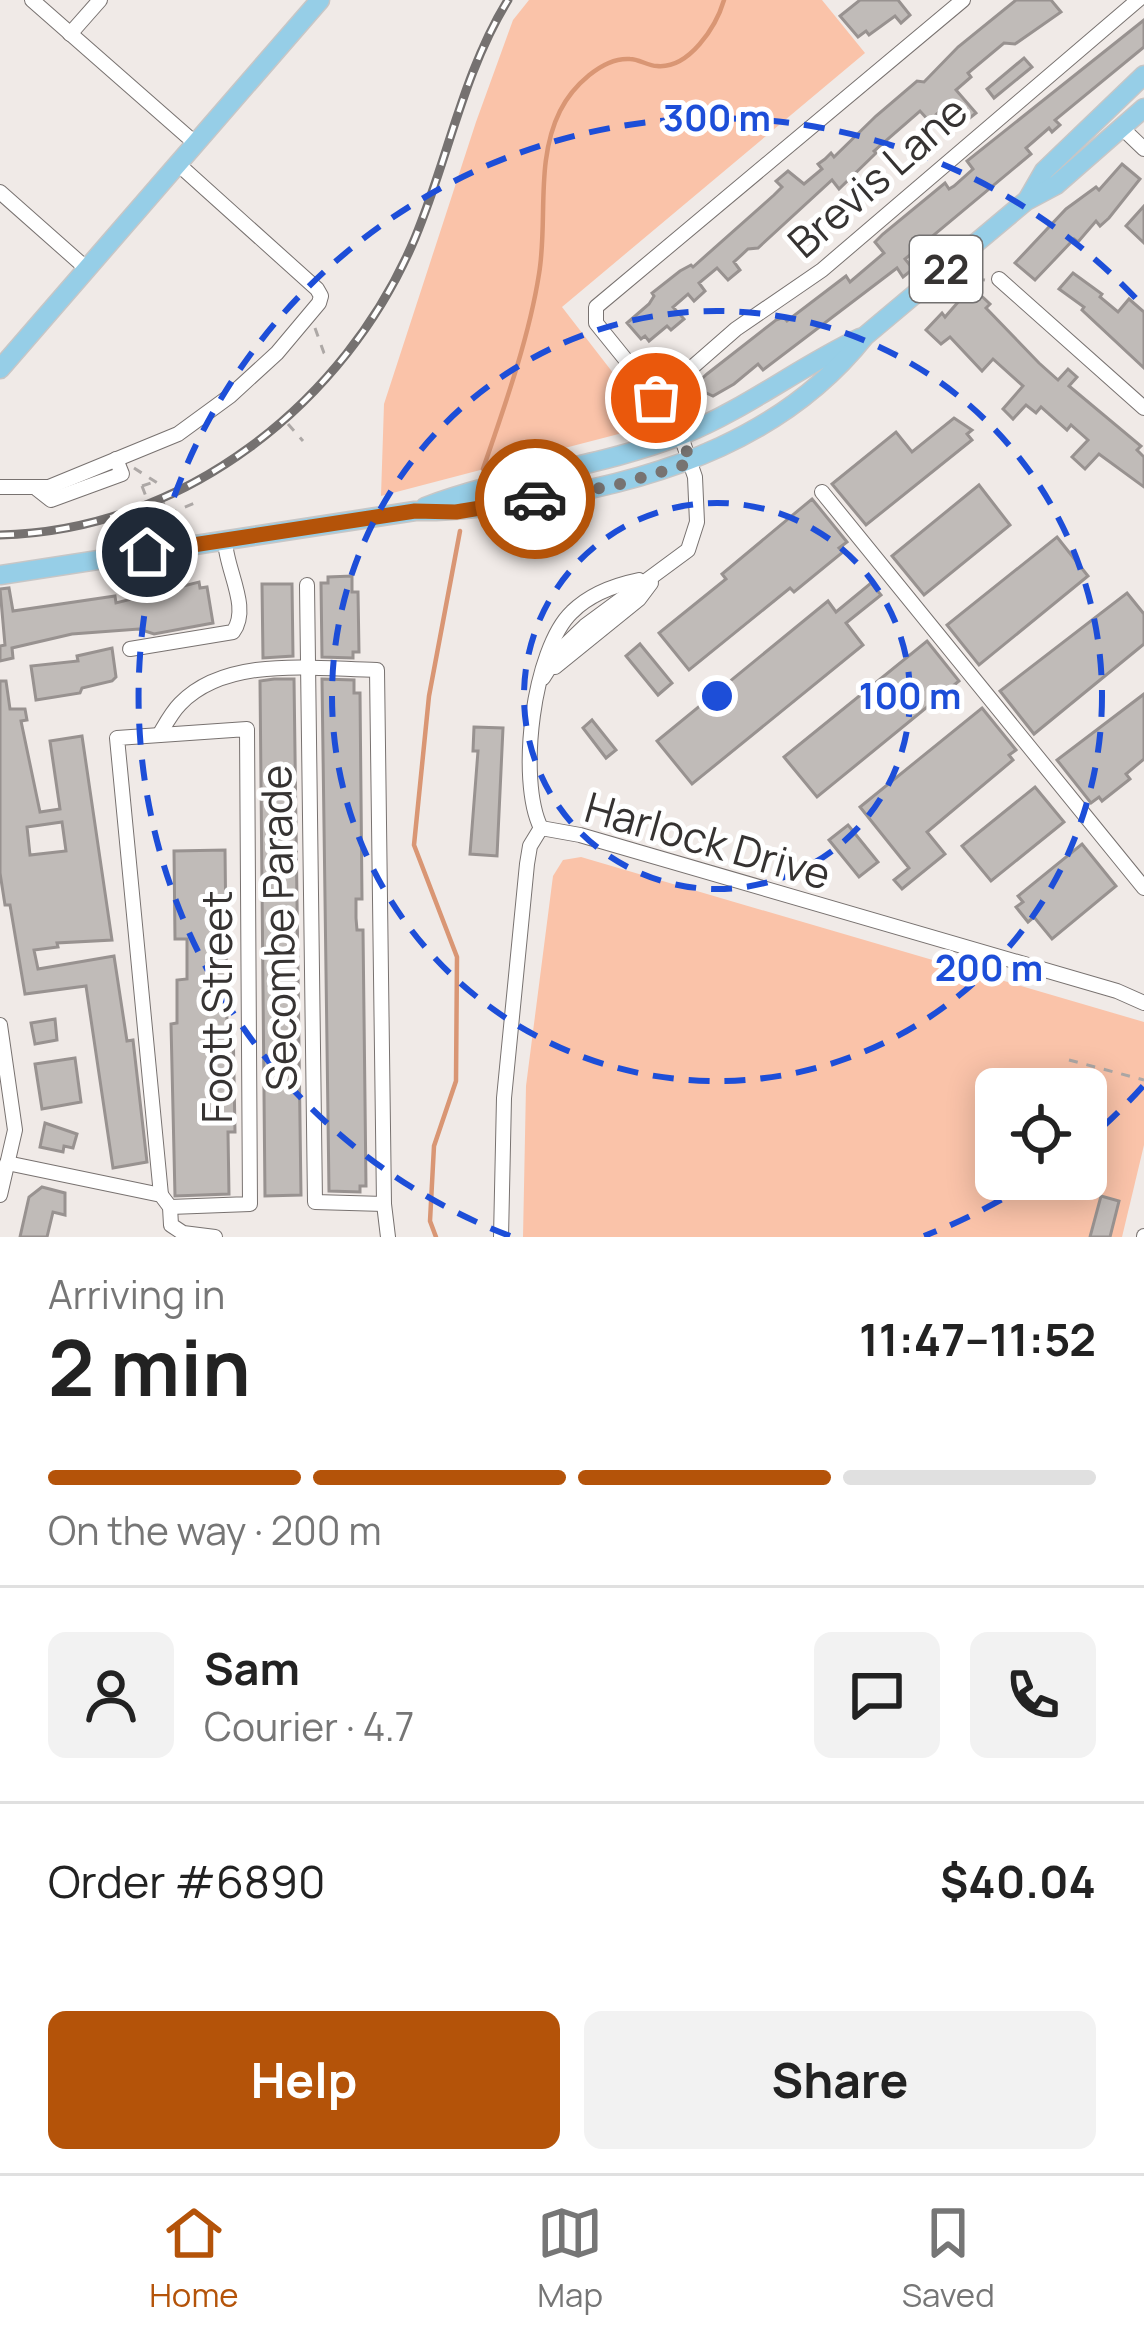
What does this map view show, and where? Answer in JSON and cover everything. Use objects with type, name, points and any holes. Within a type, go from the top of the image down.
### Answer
[{"type":"main road","points":[[0,369],[320,0]]},
{"type":"main road","name":"22","points":[[1026,201],[1044,171],[1144,75]]},
{"type":"main road","name":"22","points":[[415,511],[453,496],[597,464],[682,435],[770,392],[865,336],[1026,201],[1056,185],[1144,108]]},
{"type":"main road","name":"22","points":[[0,575],[415,511],[456,512],[643,479],[731,444],[846,361],[865,336]]},
{"type":"street","points":[[70,34],[100,0]]},
{"type":"street","points":[[543,678],[639,599],[656,576],[688,550],[695,534],[699,498],[682,435],[593,318],[602,301],[963,0]]},
{"type":"street","name":"Brevis Lane","points":[[656,398],[736,328],[822,270],[1138,0]]},
{"type":"street","points":[[43,3],[70,34],[196,144]]},
{"type":"street","points":[[1121,127],[1144,149]]},
{"type":"street","points":[[0,487],[37,489],[178,434],[230,396],[312,313],[321,296],[317,289],[178,164]]},
{"type":"street","points":[[0,192],[87,269]]},
{"type":"street","points":[[999,279],[1144,408]]},
{"type":"street","points":[[822,492],[1144,888]]},
{"type":"street","points":[[130,649],[233,632],[241,610],[228,571],[225,541]]},
{"type":"street","points":[[541,828],[529,790],[532,725],[545,654],[569,614],[594,595],[656,576]]},
{"type":"street","name":"Secombe Parade","points":[[307,585],[315,1202],[384,1204]]},
{"type":"street","points":[[215,1237],[183,1233],[171,1225],[165,1201],[117,738],[159,735],[179,704],[201,688],[249,673],[308,669],[377,670],[388,1237]]},
{"type":"street","name":"Foott Street","points":[[159,735],[247,729],[250,1204],[165,1201]]},
{"type":"street","name":"Harlock Drive","points":[[502,1237],[504,1098],[527,864],[530,846],[541,828],[1117,992]]},
{"type":"street","points":[[1117,992],[1144,992]]},
{"type":"street","points":[[1117,992],[1144,1003]]},
{"type":"street","points":[[0,1025],[15,1130],[0,1195]]},
{"type":"street","points":[[8,1163],[165,1201]]},
{"type":"path","points":[[963,278],[999,279]]},
{"type":"path","points":[[312,313],[329,358]]},
{"type":"path","points":[[288,424],[303,441]]},
{"type":"path","points":[[116,459],[161,483],[142,485],[158,528],[146,534],[146,523],[166,515],[195,503]]},
{"type":"path","points":[[164,501],[166,515]]},
{"type":"path","points":[[1070,1060],[1144,1080]]},
{"type":"shaded area","points":[[529,0],[822,0],[865,53],[562,307],[641,409],[642,420],[634,430],[381,496],[384,404],[476,122],[513,20]]},
{"type":"shaded area","points":[[581,857],[1144,1022],[1144,1145],[1122,1237],[523,1237],[526,1086],[553,876],[563,860]]},
{"type":"building","points":[[860,0],[898,0],[910,15],[901,23],[895,16],[869,35],[866,31],[858,37],[840,16]]},
{"type":"building","points":[[1016,0],[1051,0],[1061,12],[1015,44],[1004,43],[968,73],[971,77],[956,90],[976,113],[966,121],[950,102],[929,121],[920,111],[839,189],[832,180],[758,248],[748,249],[734,262],[740,270],[728,280],[717,268],[699,283],[705,291],[694,301],[688,294],[673,307],[684,319],[671,330],[667,326],[649,341],[627,323],[649,304],[652,293],[693,267],[774,195],[782,187],[776,181],[788,171],[804,184],[822,169],[818,164],[831,153],[834,157],[876,116],[917,81],[924,82]]},
{"type":"building","points":[[1144,20],[1144,47],[1055,120],[1060,125],[1052,132],[1049,128],[1026,148],[1031,154],[905,259],[913,269],[903,277],[897,268],[763,370],[758,364],[713,396],[700,395],[693,387],[776,320],[784,317],[787,321],[846,276],[850,282],[884,253],[875,242],[883,234],[945,183],[949,189],[954,186],[973,169],[967,161]]},
{"type":"building","points":[[1024,58],[1032,67],[994,98],[987,89]]},
{"type":"building","points":[[1122,164],[1140,179],[1109,218],[1100,226],[1096,221],[1078,242],[1074,239],[1035,280],[1015,263],[1066,209],[1096,187],[1099,190]]},
{"type":"building","points":[[1144,206],[1144,243],[1126,226]]},
{"type":"building","points":[[1073,273],[1118,312],[1129,299],[1144,312],[1144,368],[1084,307],[1059,289]]},
{"type":"building","points":[[972,287],[1039,363],[1058,380],[1068,369],[1077,377],[1069,386],[1141,446],[1137,450],[1144,457],[1144,487],[1099,454],[1085,469],[1072,457],[1088,440],[1071,425],[1067,430],[1041,407],[1036,413],[1026,405],[1013,419],[1003,409],[1023,386],[993,359],[982,371],[950,337],[941,344],[926,330]]},
{"type":"building","points":[[954,418],[972,430],[967,434],[972,440],[866,525],[832,484],[896,432],[912,452]]},
{"type":"building","points":[[979,485],[1010,525],[924,595],[892,556]]},
{"type":"building","points":[[812,499],[847,542],[839,548],[843,552],[794,592],[790,588],[689,670],[659,633]]},
{"type":"building","points":[[1057,537],[1088,576],[979,665],[947,625]]},
{"type":"building","points":[[352,576],[352,592],[358,592],[359,652],[353,652],[353,658],[322,657],[321,583],[328,583],[328,577]]},
{"type":"building","points":[[199,582],[200,588],[207,587],[213,623],[154,634],[139,629],[72,634],[12,648],[13,658],[0,661],[0,646],[5,645],[0,589],[9,588],[13,611],[115,596],[116,603]]},
{"type":"building","points":[[871,583],[881,595],[846,623],[863,645],[692,784],[657,741],[828,601],[836,612]]},
{"type":"building","points":[[262,584],[292,584],[293,656],[263,658]]},
{"type":"building","points":[[1127,593],[1144,614],[1144,644],[1034,734],[1000,691]]},
{"type":"building","points":[[927,641],[959,681],[817,797],[784,757]]},
{"type":"building","points":[[640,644],[672,683],[658,695],[626,656]]},
{"type":"building","points":[[112,648],[116,677],[112,681],[82,688],[80,693],[36,700],[31,666],[78,661],[77,656]]},
{"type":"building","points":[[294,679],[301,1195],[265,1196],[260,681]]},
{"type":"building","points":[[322,679],[354,680],[354,693],[360,693],[362,899],[356,899],[356,918],[357,930],[363,930],[366,1186],[360,1186],[360,1192],[329,1191]]},
{"type":"building","points":[[0,681],[6,681],[10,709],[25,709],[27,720],[21,721],[40,812],[60,809],[50,741],[82,736],[112,940],[57,943],[58,947],[34,950],[38,969],[114,956],[127,1041],[133,1040],[147,1162],[113,1168],[86,986],[25,994],[0,873]],"holes":[[[62,822],[66,851],[30,855],[27,827]]]},
{"type":"building","points":[[1144,694],[1144,759],[1126,774],[1130,779],[1102,801],[1099,797],[1091,803],[1057,760]]},
{"type":"building","points":[[982,708],[1016,750],[1009,755],[1013,760],[927,832],[945,854],[902,889],[894,880],[909,868],[860,807]]},
{"type":"building","points":[[592,720],[616,750],[606,758],[583,728]]},
{"type":"building","points":[[474,727],[503,728],[497,856],[470,854],[478,751],[473,751]]},
{"type":"building","points":[[1035,787],[1064,822],[991,881],[962,846]]},
{"type":"building","points":[[848,825],[878,862],[859,877],[829,840]]},
{"type":"building","points":[[1082,844],[1116,886],[1052,939],[1034,917],[1028,922],[1016,907],[1023,902],[1018,896]]},
{"type":"building","points":[[225,850],[227,1022],[233,1022],[235,1132],[228,1132],[229,1194],[175,1196],[171,1024],[177,1023],[177,980],[187,979],[187,939],[175,939],[174,851]]},
{"type":"building","points":[[55,1019],[57,1040],[35,1044],[31,1023]]},
{"type":"building","points":[[75,1058],[81,1102],[42,1109],[35,1064]]},
{"type":"building","points":[[45,1123],[77,1134],[73,1148],[64,1146],[63,1152],[40,1147]]},
{"type":"building","points":[[42,1187],[65,1193],[65,1215],[53,1212],[47,1237],[20,1237],[29,1197]]},
{"type":"building","points":[[1100,1200],[1119,1201],[1110,1237],[1090,1237]]},
{"type":"waterway","points":[[483,469],[535,298],[547,150],[560,111],[580,83],[609,63],[630,59],[657,66],[680,61],[708,34],[724,0]]},
{"type":"waterway","points":[[436,1237],[430,1221],[434,1146],[456,1081],[457,957],[414,845],[429,696],[460,531]]},
{"type":"railway","points":[[0,535],[68,528],[132,510],[194,483],[250,447],[302,403],[347,353],[385,298],[427,208],[479,57],[508,0]]},
{"type":"way so far","points":[[535,499],[613,486],[691,463],[676,422],[656,398]]},
{"type":"route","points":[[147,552],[415,511],[456,512],[535,499]]}]
